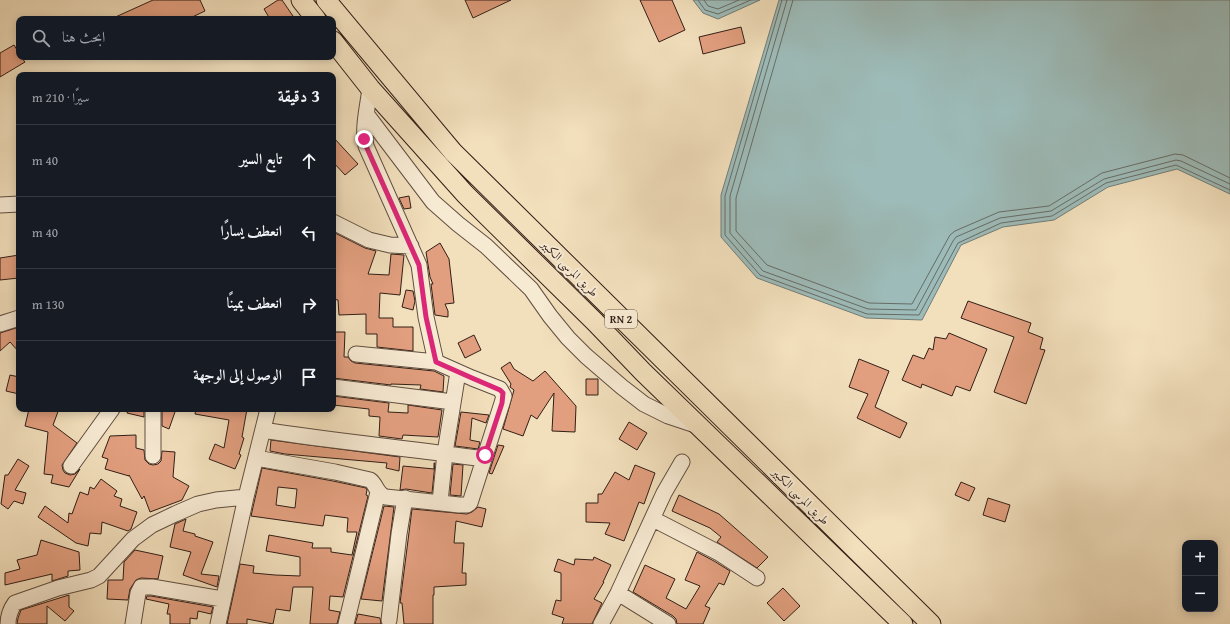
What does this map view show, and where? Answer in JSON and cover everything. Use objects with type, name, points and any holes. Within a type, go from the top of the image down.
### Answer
[{"type":"main road","points":[[301,0],[314,16]]},
{"type":"main road","name":"طريق المرسى الكبير","points":[[326,0],[380,67],[453,152],[931,624]]},
{"type":"main road","name":"طريق المرسى الكبير","points":[[336,45],[370,88],[465,194],[699,426],[903,624]]},
{"type":"street","points":[[370,88],[364,139],[419,265],[426,317],[436,362]]},
{"type":"street","points":[[367,115],[433,202],[486,246],[531,289],[568,338],[586,356],[644,404],[668,416],[699,426]]},
{"type":"street","points":[[0,205],[16,204]]},
{"type":"street","points":[[336,224],[369,240],[390,245],[411,246]]},
{"type":"street","points":[[0,324],[16,319]]},
{"type":"street","points":[[256,458],[336,472],[370,480],[374,483],[378,492],[386,497],[459,505],[468,505],[470,503],[502,403],[503,393],[500,390],[436,362],[356,354]]},
{"type":"street","points":[[440,502],[445,453],[458,372]]},
{"type":"street","points":[[336,387],[453,402]]},
{"type":"street","points":[[71,466],[110,412]]},
{"type":"street","points":[[153,456],[154,412]]},
{"type":"street","points":[[218,624],[222,598],[267,412]]},
{"type":"street","points":[[263,430],[484,459]]},
{"type":"street","points":[[601,624],[618,593],[668,486],[682,462]]},
{"type":"street","points":[[346,624],[378,492]]},
{"type":"street","points":[[8,624],[8,617],[15,604],[58,588],[91,580],[99,576],[133,539],[152,525],[198,504],[216,500],[246,497]]},
{"type":"street","points":[[388,620],[405,498]]},
{"type":"street","points":[[653,519],[719,553],[757,578]]},
{"type":"street","points":[[133,624],[138,593],[141,587],[152,587],[222,598]]},
{"type":"street","points":[[618,593],[668,624]]},
{"type":"water","points":[[693,0],[760,0],[718,19],[703,13]]},
{"type":"water","points":[[779,0],[1230,0],[1230,194],[1177,169],[1108,187],[1054,220],[1003,227],[961,245],[922,320],[866,318],[757,278],[721,237],[721,195]]},
{"type":"building","points":[[153,0],[200,0],[205,11],[194,16],[118,16]]},
{"type":"building","points":[[278,0],[282,0],[293,16],[268,16],[264,9]]},
{"type":"building","points":[[465,0],[511,0],[473,18]]},
{"type":"building","points":[[640,0],[672,0],[685,30],[659,42]]},
{"type":"building","points":[[741,27],[745,43],[703,54],[699,37]]},
{"type":"building","points":[[14,45],[16,48],[16,60],[23,60],[25,62],[0,77],[0,53]]},
{"type":"building","points":[[336,140],[358,164],[345,175],[336,165]]},
{"type":"building","points":[[409,196],[411,208],[404,209],[399,198]]},
{"type":"building","points":[[336,234],[365,248],[376,251],[368,274],[389,275],[391,254],[404,255],[400,295],[380,293],[379,318],[393,318],[393,327],[413,327],[413,351],[377,347],[377,334],[366,334],[366,314],[339,315],[338,300],[336,300]]},
{"type":"building","points":[[440,243],[449,259],[454,303],[445,304],[448,311],[448,317],[435,315],[431,284],[433,284],[430,277],[426,252]]},
{"type":"building","points":[[16,255],[16,278],[0,280],[0,258]]},
{"type":"building","points":[[406,290],[413,291],[415,301],[413,310],[402,307]]},
{"type":"building","points":[[968,301],[1031,323],[1028,332],[1043,338],[1040,349],[1045,350],[1026,404],[994,392],[1014,337],[961,318]]},
{"type":"building","points":[[16,328],[16,349],[10,342],[0,351],[0,333]]},
{"type":"building","points":[[336,332],[345,332],[344,357],[348,357],[355,363],[434,371],[444,376],[443,392],[420,389],[421,385],[391,385],[336,378]]},
{"type":"building","points":[[949,333],[987,349],[970,391],[956,386],[952,396],[922,384],[921,388],[902,380],[913,355],[924,359],[929,348],[933,350],[935,337],[946,339]]},
{"type":"building","points":[[474,335],[481,350],[465,358],[458,343]]},
{"type":"building","points":[[859,359],[889,371],[875,407],[907,423],[900,438],[857,418],[868,394],[849,387]]},
{"type":"building","points":[[510,362],[514,369],[533,381],[545,371],[576,406],[575,432],[552,431],[554,393],[537,419],[531,415],[523,436],[503,429],[514,390],[510,387],[511,384],[501,368]]},
{"type":"building","points":[[10,375],[16,376],[16,393],[6,391]]},
{"type":"building","points":[[586,379],[598,379],[598,395],[586,395]]},
{"type":"building","points":[[336,396],[389,403],[388,412],[408,413],[408,405],[442,410],[438,437],[403,435],[402,439],[379,436],[380,417],[369,416],[369,409],[336,405]]},
{"type":"building","points":[[28,412],[58,412],[53,425],[77,443],[62,465],[65,473],[70,475],[75,474],[80,469],[69,487],[51,483],[53,475],[44,474],[48,432],[25,426]]},
{"type":"building","points":[[144,412],[144,417],[127,413]]},
{"type":"building","points":[[162,412],[175,412],[169,429],[162,426]]},
{"type":"building","points":[[195,412],[246,412],[242,437],[244,438],[239,454],[241,455],[235,469],[209,459],[215,444],[224,448],[229,420],[195,414]]},
{"type":"building","points":[[461,412],[489,415],[486,423],[472,418],[470,440],[480,442],[478,449],[455,446]]},
{"type":"building","points":[[629,422],[647,433],[637,450],[619,439]]},
{"type":"building","points":[[136,435],[136,448],[144,450],[145,460],[149,464],[158,464],[161,461],[162,451],[175,452],[173,477],[189,486],[182,500],[150,512],[144,496],[142,499],[129,475],[105,469],[108,459],[102,457],[110,436]]},
{"type":"building","points":[[271,440],[400,457],[399,471],[386,468],[387,463],[285,454],[270,451]]},
{"type":"building","points":[[498,445],[504,446],[492,474],[489,473]]},
{"type":"building","points":[[18,459],[29,466],[15,490],[26,493],[23,504],[14,501],[8,509],[1,504],[5,475],[8,475]]},
{"type":"building","points":[[435,463],[432,493],[406,489],[400,490],[403,466],[434,469]]},
{"type":"building","points":[[453,464],[463,465],[461,496],[450,495]]},
{"type":"building","points":[[635,465],[655,473],[644,504],[639,502],[624,541],[605,534],[610,523],[586,522],[586,503],[598,503],[598,494],[602,494],[615,472],[629,480]]},
{"type":"building","points":[[262,468],[366,488],[366,495],[368,496],[343,597],[330,596],[329,610],[340,612],[337,624],[310,624],[313,587],[293,587],[290,611],[276,609],[273,624],[247,619],[247,624],[227,624],[240,564],[254,566],[253,573],[300,576],[300,557],[266,551],[269,535],[313,543],[312,548],[331,548],[331,552],[352,555],[357,532],[347,532],[348,518],[325,515],[323,526],[251,516]],"holes":[[[278,487],[297,489],[295,508],[276,505]]]},
{"type":"building","points":[[101,479],[117,491],[114,496],[122,499],[120,506],[137,512],[131,529],[128,531],[102,522],[101,534],[90,533],[88,546],[76,543],[38,517],[45,506],[68,523],[69,513],[72,514],[80,492],[88,495],[90,487],[94,489]]},
{"type":"building","points":[[961,482],[975,488],[969,501],[955,495]]},
{"type":"building","points":[[679,495],[719,514],[768,557],[757,568],[717,542],[721,537],[710,528],[672,511]]},
{"type":"building","points":[[988,498],[1010,505],[1005,522],[983,515]]},
{"type":"building","points":[[384,506],[394,507],[382,601],[361,599]]},
{"type":"building","points":[[478,507],[486,509],[482,527],[456,521],[454,543],[464,543],[462,573],[466,573],[466,585],[434,587],[433,624],[404,624],[402,603],[400,603],[412,509],[467,514]]},
{"type":"building","points":[[186,519],[183,531],[195,534],[195,536],[213,542],[201,574],[219,576],[217,587],[183,575],[191,552],[170,547],[175,524]]},
{"type":"building","points":[[41,540],[79,552],[80,570],[68,571],[68,576],[52,581],[52,574],[5,585],[5,573],[20,569],[17,560],[37,555]]},
{"type":"building","points":[[135,550],[163,556],[158,579],[141,578],[136,580],[130,589],[128,600],[107,599],[108,580],[123,580],[124,562]]},
{"type":"building","points":[[697,552],[730,571],[724,585],[719,583],[705,606],[710,608],[703,624],[677,624],[676,619],[673,616],[633,592],[645,565],[675,579],[666,598],[686,609],[700,586],[685,580]]},
{"type":"building","points":[[594,557],[611,565],[604,582],[594,599],[602,603],[592,624],[562,624],[564,618],[552,614],[556,600],[561,601],[561,573],[554,571],[558,559],[574,565],[575,559],[593,560]]},
{"type":"building","points":[[783,588],[800,606],[784,621],[767,603]]},
{"type":"building","points":[[69,595],[69,607],[74,611],[65,621],[47,606],[47,624],[17,624],[21,610]]},
{"type":"building","points":[[147,596],[213,607],[211,614],[198,611],[197,619],[190,618],[190,624],[170,624],[170,614],[167,614],[169,604],[146,599]]},
{"type":"building","points":[[358,614],[380,618],[381,624],[355,624]]},
{"type":"route","points":[[364,139],[419,265],[426,317],[436,362],[500,390],[503,393],[504,396],[502,403],[485,455]]}]
